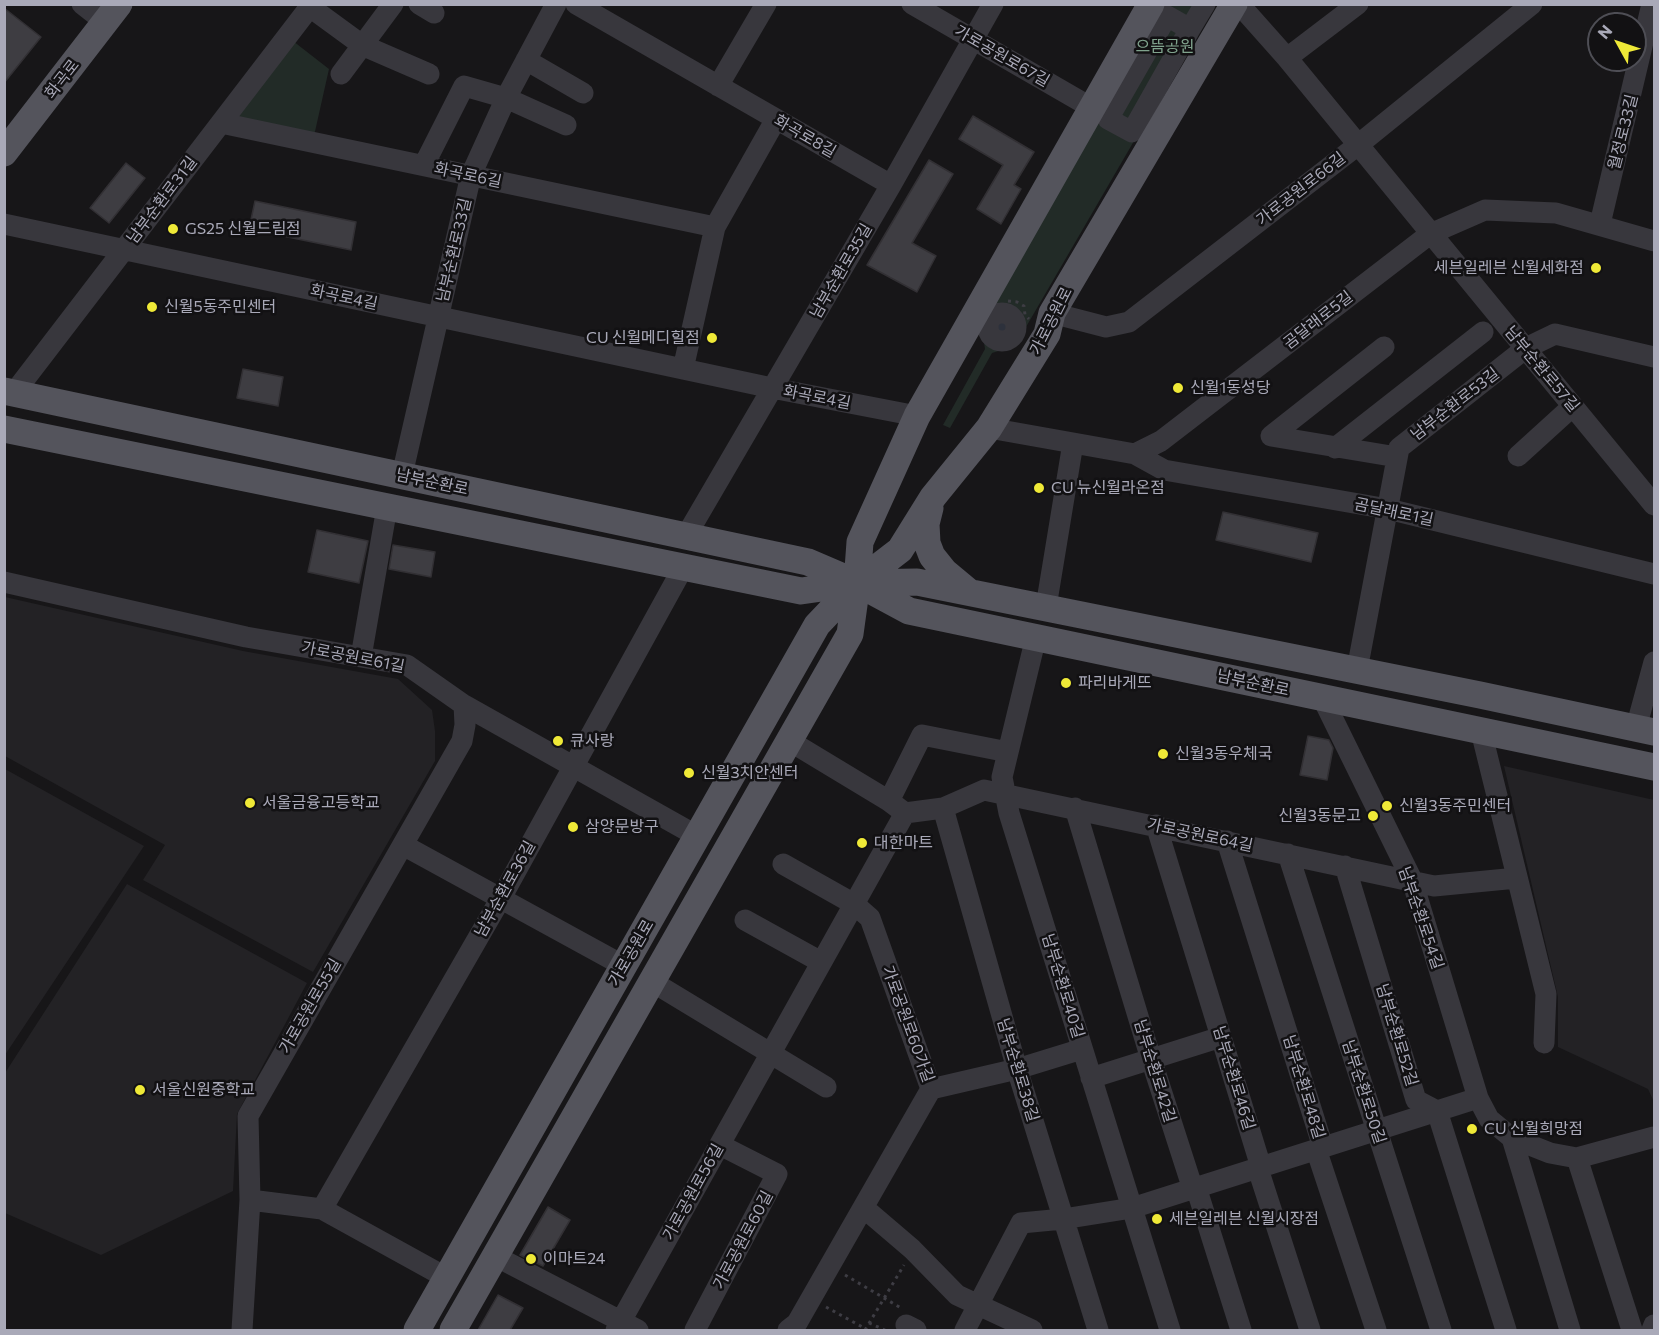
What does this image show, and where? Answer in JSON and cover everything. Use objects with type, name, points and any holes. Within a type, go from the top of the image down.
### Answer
[{"type":"main road","name":"가로공원로","points":[[417,1330],[817,625],[857,583],[900,550],[933,496],[989,428],[1047,334],[1052,313],[1234,4]]},
{"type":"main road","name":"가로공원로","points":[[453,1330],[850,634],[860,542],[917,416],[1092,108],[1164,8]]},
{"type":"main road","name":"화곡로","points":[[8,140],[112,13]]},
{"type":"main road","name":"남부순환로","points":[[9,392],[808,562],[857,583],[909,611],[1654,767]]},
{"type":"main road","name":"남부순환로","points":[[4,429],[801,591],[857,583],[917,582],[1645,730]]},
{"type":"main road","points":[[933,496],[926,524],[927,543],[944,571],[969,592]]},
{"type":"street","points":[[82,4],[112,13]]},
{"type":"street","points":[[340,74],[393,4]]},
{"type":"street","name":"남부순환로33길","points":[[402,475],[471,175],[506,98],[556,4]]},
{"type":"street","name":"화곡로8길","points":[[576,4],[891,185]]},
{"type":"street","points":[[718,86],[766,4]]},
{"type":"street","name":"가로공원로67길","points":[[912,4],[1092,108]]},
{"type":"street","name":"남부순환로35길","points":[[686,536],[891,185],[993,4]]},
{"type":"street","points":[[1190,29],[1164,8],[1108,119],[1132,132],[1205,4]]},
{"type":"street","points":[[1239,4],[1359,145]]},
{"type":"street","points":[[1287,58],[1358,4]]},
{"type":"street","name":"가로공원로66길","points":[[1052,313],[1107,327],[1129,322],[1359,145],[1532,4]]},
{"type":"street","name":"월정로33길","points":[[1600,224],[1646,77],[1652,4]]},
{"type":"street","name":"남부순환로31길","points":[[9,392],[124,250],[311,6],[363,45],[429,74]]},
{"type":"street","points":[[526,60],[583,93]]},
{"type":"street","points":[[424,165],[464,86],[506,98],[566,125]]},
{"type":"street","points":[[683,369],[715,227],[776,119]]},
{"type":"street","name":"화곡로6길","points":[[221,123],[715,227]]},
{"type":"street","name":"남부순환로57길","points":[[1359,145],[1654,505]]},
{"type":"street","name":"곰달래로5길","points":[[1135,454],[1161,441],[1430,234],[1485,210],[1556,213],[1654,241]]},
{"type":"street","name":"화곡로4길","points":[[4,224],[772,388],[917,416]]},
{"type":"street","points":[[997,309],[1001,314],[1010,315],[1016,323],[1021,323]]},
{"type":"street","points":[[1335,448],[1483,332]]},
{"type":"street","name":"남부순환로53길","points":[[1397,457],[1399,448],[1526,348],[1556,334],[1654,357]]},
{"type":"street","points":[[1357,670],[1397,457],[1271,436],[1384,347]]},
{"type":"street","points":[[1518,456],[1573,406]]},
{"type":"street","points":[[989,428],[1135,454]]},
{"type":"street","points":[[1046,607],[1073,443]]},
{"type":"street","name":"곰달래로1길","points":[[1135,454],[1164,470],[1388,509],[1654,574]]},
{"type":"street","points":[[361,657],[387,507]]},
{"type":"street","name":"남부순환로36길","points":[[322,1209],[501,898],[684,566]]},
{"type":"street","name":"가로공원로61길","points":[[4,582],[246,637],[407,665],[464,705],[697,836]]},
{"type":"street","name":"남부순환로40길","points":[[1036,637],[1002,777],[1005,793],[1009,813],[1170,1330]]},
{"type":"street","points":[[1645,730],[1654,662]]},
{"type":"street","name":"남부순환로54길","points":[[1322,697],[1412,880],[1478,1098],[1489,1119],[1512,1138],[1550,1153],[1577,1158],[1654,1137]]},
{"type":"street","name":"가로공원로55길","points":[[242,1330],[250,1200],[248,1116],[255,1100],[462,741],[465,725],[464,705]]},
{"type":"street","points":[[1481,731],[1546,994],[1544,1043]]},
{"type":"street","points":[[788,740],[897,807],[922,735],[1008,752]]},
{"type":"street","name":"가로공원로64길","points":[[897,807],[943,808],[984,790],[1434,886],[1517,878]]},
{"type":"street","name":"가로공원로56길","points":[[625,1328],[720,1144],[854,904],[897,807]]},
{"type":"street","name":"남부순환로38길","points":[[943,808],[1017,1069],[1098,1330]]},
{"type":"street","name":"남부순환로42길","points":[[1075,808],[1151,1059],[1190,1180],[1196,1187],[1241,1330]]},
{"type":"street","name":"남부순환로46길","points":[[1156,825],[1261,1167],[1260,1176],[1310,1330]]},
{"type":"street","name":"남부순환로48길","points":[[1227,841],[1323,1147],[1318,1155],[1376,1330]]},
{"type":"street","points":[[403,844],[624,966]]},
{"type":"street","name":"남부순환로50길","points":[[1288,854],[1440,1330]]},
{"type":"street","points":[[783,864],[854,904]]},
{"type":"street","name":"남부순환로52길","points":[[1345,866],[1416,1100],[1437,1111]]},
{"type":"street","name":"가로공원로60가길","points":[[788,1330],[797,1323],[812,1299],[931,1089],[870,918],[854,904]]},
{"type":"street","points":[[745,920],[821,962]]},
{"type":"street","name":"가로공원로","points":[[651,981],[770,1054]]},
{"type":"street","points":[[1091,1078],[1221,1037]]},
{"type":"street","points":[[931,1089],[1017,1069],[1082,1049]]},
{"type":"street","points":[[770,1054],[826,1087]]},
{"type":"street","points":[[965,1330],[1021,1223],[1132,1208],[1478,1098]]},
{"type":"street","points":[[1437,1111],[1506,1330]]},
{"type":"street","points":[[1512,1138],[1570,1330]]},
{"type":"street","name":"가로공원로60길","points":[[695,1330],[777,1174],[720,1144]]},
{"type":"street","points":[[1577,1158],[1632,1330]]},
{"type":"street","points":[[250,1200],[322,1209],[447,1278]]},
{"type":"street","points":[[864,1208],[912,1249],[957,1295],[1032,1330]]},
{"type":"street","points":[[495,1256],[625,1328]]},
{"type":"street","points":[[1652,1330],[1654,1325]]},
{"type":"path","points":[[997,309],[1017,302],[1024,306],[1021,323]]},
{"type":"path","points":[[812,1299],[866,1330],[912,1249]]},
{"type":"path","points":[[830,1267],[909,1313],[911,1328]]},
{"type":"path","points":[[869,1323],[885,1330]]},
{"type":"shaded area","points":[[1002,318],[1008,321],[1011,327],[1008,333],[1002,336],[996,333],[993,327],[996,321]]},
{"type":"shaded area","name":"서울금융고등학교","points":[[5,597],[243,651],[398,679],[432,710],[435,761],[313,972],[143,880],[165,845],[5,756]]},
{"type":"shaded area","points":[[1504,766],[1654,800],[1654,1102],[1648,1089],[1558,1047],[1558,997]]},
{"type":"shaded area","points":[[5,769],[144,846],[5,1055]]},
{"type":"shaded area","points":[[127,884],[307,983],[237,1114],[233,1191],[101,1255],[5,1213],[5,1073]]},
{"type":"green space","name":"으뜸공원","points":[[1165,5],[1213,5],[1019,339],[1011,347],[992,353],[950,428],[943,425],[985,349],[982,329],[984,320]]},
{"type":"green space","points":[[293,41],[329,69],[314,136],[233,118]]},
{"type":"building","points":[[4,8],[41,37],[4,83]]},
{"type":"building","points":[[973,116],[1034,152],[1014,185],[1021,189],[1001,224],[977,209],[1003,165],[959,139]]},
{"type":"building","points":[[929,160],[953,174],[912,243],[936,256],[917,292],[867,265]]},
{"type":"building","points":[[126,163],[145,178],[109,223],[90,208]]},
{"type":"building","points":[[255,201],[356,222],[351,250],[249,229]]},
{"type":"building","points":[[243,369],[283,377],[278,406],[237,398]]},
{"type":"building","points":[[1223,512],[1318,533],[1311,562],[1216,540]]},
{"type":"building","points":[[317,530],[368,541],[359,583],[308,572]]},
{"type":"building","points":[[393,545],[435,552],[431,577],[389,569]]},
{"type":"building","points":[[1308,736],[1329,740],[1333,748],[1327,780],[1300,775]]},
{"type":"building","points":[[548,1207],[570,1220],[543,1266],[520,1255]]},
{"type":"building","points":[[498,1295],[523,1308],[510,1330],[478,1330]]},
{"type":"place","name":"GS25 신월드림점","points":[[173,229]]},
{"type":"place","name":"세븐일레븐 신월세화점","points":[[1596,268]]},
{"type":"place","name":"신월5동주민센터","points":[[152,307]]},
{"type":"place","name":"CU 신월메디힐점","points":[[712,338]]},
{"type":"place","name":"신월1동성당","points":[[1178,388]]},
{"type":"place","name":"CU 뉴신월라온점","points":[[1039,488]]},
{"type":"place","name":"파리바게뜨","points":[[1066,683]]},
{"type":"place","name":"큐사랑","points":[[558,741]]},
{"type":"place","name":"신월3동우체국","points":[[1163,754]]},
{"type":"place","name":"신월3치안센터","points":[[689,773]]},
{"type":"place","name":"서울금융고등학교","points":[[250,803]]},
{"type":"place","name":"신월3동주민센터","points":[[1387,806]]},
{"type":"place","name":"신월3동문고","points":[[1373,816]]},
{"type":"place","name":"삼양문방구","points":[[573,827]]},
{"type":"place","name":"대한마트","points":[[862,843]]},
{"type":"place","name":"서울신원중학교","points":[[140,1090]]},
{"type":"place","name":"CU 신월희망점","points":[[1472,1129]]},
{"type":"place","name":"세븐일레븐 신월시장점","points":[[1157,1219]]},
{"type":"place","name":"이마트24","points":[[531,1259]]}]
